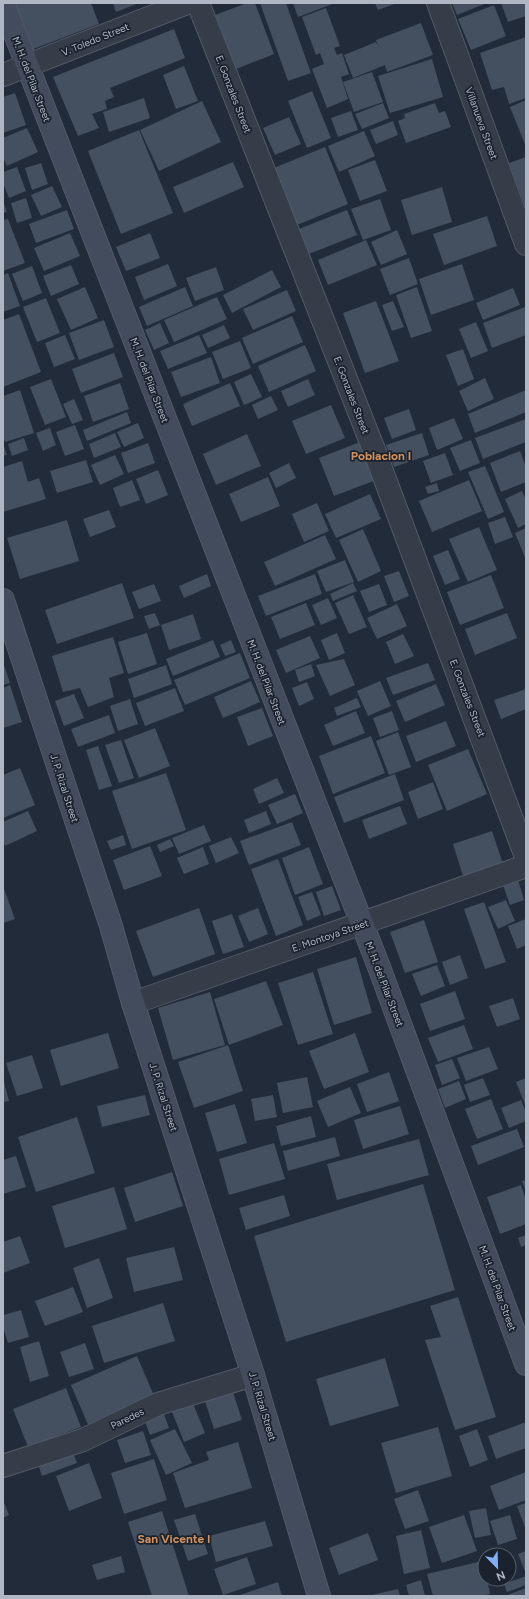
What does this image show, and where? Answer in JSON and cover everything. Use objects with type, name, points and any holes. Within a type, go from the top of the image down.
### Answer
[{"type":"main road","name":"M. H. del Pilar Street","points":[[3,3],[362,924],[526,1364]]},
{"type":"main road","name":"J. P. Rizal Street","points":[[3,600],[111,926],[133,1003],[253,1375],[319,1596]]},
{"type":"street","name":"V. Toledo Street","points":[[3,75],[187,3]]},
{"type":"street","name":"E. Gonzales Street","points":[[198,3],[376,455],[526,857]]},
{"type":"street","name":"Villanueva Street","points":[[438,3],[526,244]]},
{"type":"street","name":"E. Montoya Street","points":[[133,1003],[526,866]]},
{"type":"street","name":"Paredes","points":[[3,1466],[83,1440],[158,1404],[253,1375]]},
{"type":"building","points":[[10,3],[91,3],[99,24],[28,51]]},
{"type":"building","points":[[113,3],[139,3],[116,12]]},
{"type":"building","points":[[247,3],[255,3],[274,54],[236,69],[215,15]]},
{"type":"building","points":[[260,3],[286,3],[311,73],[288,81]]},
{"type":"building","points":[[293,3],[335,3],[298,17]]},
{"type":"building","points":[[375,3],[397,3],[378,10]]},
{"type":"building","points":[[452,3],[487,3],[457,15]]},
{"type":"building","points":[[501,3],[526,3],[526,16],[508,22]]},
{"type":"building","points":[[494,5],[506,36],[471,50],[458,19]]},
{"type":"building","points":[[326,8],[340,46],[334,48],[337,55],[342,53],[349,74],[341,77],[348,99],[327,108],[312,69],[324,64],[320,53],[316,55],[302,17]]},
{"type":"building","points":[[421,23],[433,55],[387,72],[385,65],[353,78],[344,55],[376,42],[379,49],[376,40]]},
{"type":"building","points":[[174,29],[185,58],[110,88],[114,97],[105,101],[107,109],[92,114],[99,128],[78,136],[53,77]]},
{"type":"building","points":[[526,37],[526,98],[509,104],[504,87],[492,90],[480,53]]},
{"type":"building","points":[[432,59],[443,97],[390,113],[378,76]]},
{"type":"building","points":[[184,66],[198,101],[176,109],[163,75]]},
{"type":"building","points":[[372,72],[383,102],[354,112],[343,82]]},
{"type":"building","points":[[312,91],[331,138],[307,148],[288,101]]},
{"type":"building","points":[[15,93],[26,125],[3,133],[3,97]]},
{"type":"building","points":[[144,98],[150,118],[109,132],[103,112]]},
{"type":"building","points":[[526,100],[526,147],[510,107]]},
{"type":"building","points":[[202,101],[221,142],[159,171],[140,130]]},
{"type":"building","points":[[383,103],[389,118],[362,129],[355,114]]},
{"type":"building","points":[[435,103],[439,113],[445,111],[451,127],[406,143],[398,121],[405,118],[404,114]]},
{"type":"building","points":[[351,111],[358,130],[338,137],[331,118]]},
{"type":"building","points":[[289,117],[301,144],[275,155],[263,128]]},
{"type":"building","points":[[393,121],[398,135],[376,144],[370,130]]},
{"type":"building","points":[[27,128],[38,152],[7,166],[3,158],[3,138]]},
{"type":"building","points":[[139,130],[173,213],[121,234],[88,151]]},
{"type":"building","points":[[364,131],[375,156],[339,172],[328,146]]},
{"type":"building","points":[[325,147],[348,204],[297,225],[274,168]]},
{"type":"building","points":[[526,157],[526,206],[525,206],[509,163]]},
{"type":"building","points":[[375,160],[387,191],[360,201],[348,170]]},
{"type":"building","points":[[233,162],[244,187],[184,213],[173,187]]},
{"type":"building","points":[[41,163],[48,184],[32,190],[25,168]]},
{"type":"building","points":[[17,167],[26,191],[9,198],[3,183],[3,172]]},
{"type":"building","points":[[52,186],[62,207],[41,216],[31,195]]},
{"type":"building","points":[[442,187],[452,222],[412,235],[401,200]]},
{"type":"building","points":[[26,198],[32,218],[17,223],[11,203]]},
{"type":"building","points":[[380,199],[391,230],[363,240],[351,209]]},
{"type":"building","points":[[3,201],[7,212],[3,213]]},
{"type":"building","points":[[67,210],[74,229],[36,243],[29,224]]},
{"type":"building","points":[[347,210],[357,235],[309,254],[299,229]]},
{"type":"building","points":[[487,216],[497,246],[444,265],[433,234]]},
{"type":"building","points":[[8,219],[25,263],[3,271],[3,220]]},
{"type":"building","points":[[397,230],[407,254],[381,265],[371,242]]},
{"type":"building","points":[[70,233],[80,256],[44,271],[34,248]]},
{"type":"building","points":[[150,233],[160,258],[126,271],[116,247]]},
{"type":"building","points":[[366,240],[377,265],[328,285],[318,260]]},
{"type":"building","points":[[409,258],[418,284],[390,295],[380,269]]},
{"type":"building","points":[[168,264],[177,286],[144,300],[135,277]]},
{"type":"building","points":[[462,264],[474,300],[431,315],[419,279]]},
{"type":"building","points":[[71,265],[79,284],[51,296],[43,276]]},
{"type":"building","points":[[32,266],[42,293],[23,301],[12,274]]},
{"type":"building","points":[[216,267],[224,290],[195,301],[186,278]]},
{"type":"building","points":[[272,270],[281,287],[232,313],[223,295]]},
{"type":"building","points":[[8,273],[20,306],[3,312],[3,275]]},
{"type":"building","points":[[85,287],[98,318],[71,330],[57,299]]},
{"type":"building","points":[[185,287],[193,306],[147,326],[139,307]]},
{"type":"building","points":[[417,287],[432,331],[411,338],[396,295]]},
{"type":"building","points":[[513,288],[520,305],[483,320],[476,303]]},
{"type":"building","points":[[287,290],[296,311],[253,330],[243,309]]},
{"type":"building","points":[[217,297],[227,319],[174,342],[164,320]]},
{"type":"building","points":[[46,298],[60,333],[37,342],[23,307]]},
{"type":"building","points":[[376,301],[399,361],[365,373],[343,313]]},
{"type":"building","points":[[393,301],[404,327],[392,331],[382,305]]},
{"type":"building","points":[[525,307],[526,335],[492,348],[483,323]]},
{"type":"building","points":[[19,314],[41,372],[3,387],[3,320]]},
{"type":"building","points":[[292,316],[303,342],[253,364],[242,338]]},
{"type":"building","points":[[104,320],[114,347],[79,360],[69,333]]},
{"type":"building","points":[[476,322],[488,351],[471,358],[459,329]]},
{"type":"building","points":[[160,323],[169,343],[154,350],[145,330]]},
{"type":"building","points":[[224,325],[230,338],[208,348],[202,335]]},
{"type":"building","points":[[65,335],[75,359],[54,367],[45,343]]},
{"type":"building","points":[[199,335],[207,353],[168,369],[160,351]]},
{"type":"building","points":[[240,341],[251,368],[223,379],[212,352]]},
{"type":"building","points":[[305,345],[316,371],[269,392],[258,366]]},
{"type":"building","points":[[463,349],[474,379],[458,386],[446,355]]},
{"type":"building","points":[[114,353],[123,377],[81,393],[72,369]]},
{"type":"building","points":[[211,357],[220,383],[181,397],[171,372]]},
{"type":"building","points":[[251,374],[262,397],[244,405],[234,382]]},
{"type":"building","points":[[485,378],[494,399],[468,411],[459,391]]},
{"type":"building","points":[[51,379],[66,417],[45,425],[30,387]]},
{"type":"building","points":[[308,379],[315,395],[288,407],[281,391]]},
{"type":"building","points":[[120,383],[129,409],[93,422],[84,396]]},
{"type":"building","points":[[230,383],[240,406],[192,426],[183,404]]},
{"type":"building","points":[[20,390],[34,433],[5,442],[3,437],[3,396]]},
{"type":"building","points":[[526,390],[526,412],[475,433],[468,414]]},
{"type":"building","points":[[271,396],[278,410],[258,419],[252,405]]},
{"type":"building","points":[[74,399],[83,420],[72,424],[63,404]]},
{"type":"building","points":[[331,405],[345,438],[306,454],[292,421]]},
{"type":"building","points":[[409,409],[416,430],[392,439],[384,418]]},
{"type":"building","points":[[127,412],[131,423],[87,441],[83,430]]},
{"type":"building","points":[[454,418],[463,439],[437,450],[429,428]]},
{"type":"building","points":[[526,419],[526,442],[483,459],[475,438]]},
{"type":"building","points":[[138,423],[144,438],[124,447],[117,432]]},
{"type":"building","points":[[75,425],[84,449],[65,456],[56,432]]},
{"type":"building","points":[[50,428],[56,445],[43,451],[36,433]]},
{"type":"building","points":[[115,433],[121,447],[94,458],[89,444]]},
{"type":"building","points":[[422,433],[429,455],[394,467],[386,445]]},
{"type":"building","points":[[247,434],[261,466],[216,485],[203,454]]},
{"type":"building","points":[[24,438],[28,450],[12,456],[8,444]]},
{"type":"building","points":[[471,440],[480,463],[460,471],[450,448]]},
{"type":"building","points":[[360,442],[376,480],[334,496],[319,458]]},
{"type":"building","points":[[148,443],[155,463],[128,473],[121,453]]},
{"type":"building","points":[[3,444],[7,455],[3,456]]},
{"type":"building","points":[[520,451],[526,467],[526,482],[501,492],[490,463]]},
{"type":"building","points":[[445,453],[453,475],[431,483],[423,461]]},
{"type":"building","points":[[115,455],[124,474],[100,485],[91,465]]},
{"type":"building","points":[[86,460],[93,482],[57,493],[50,471]]},
{"type":"building","points":[[22,461],[28,482],[39,478],[46,499],[3,512],[3,467]]},
{"type":"building","points":[[289,463],[296,478],[276,488],[269,473]]},
{"type":"building","points":[[485,466],[504,512],[488,519],[468,472]]},
{"type":"building","points":[[158,470],[168,495],[146,504],[136,479]]},
{"type":"building","points":[[268,477],[280,506],[241,522],[229,494]]},
{"type":"building","points":[[132,480],[140,500],[120,507],[113,488]]},
{"type":"building","points":[[469,480],[482,511],[432,532],[419,501]]},
{"type":"building","points":[[437,483],[439,491],[428,494],[425,487]]},
{"type":"building","points":[[522,491],[526,500],[526,524],[518,528],[505,499]]},
{"type":"building","points":[[370,494],[381,519],[336,538],[325,514]]},
{"type":"building","points":[[317,503],[329,531],[304,542],[292,514]]},
{"type":"building","points":[[109,510],[116,527],[90,537],[83,519]]},
{"type":"building","points":[[505,517],[513,537],[495,544],[488,523]]},
{"type":"building","points":[[67,520],[79,561],[20,579],[7,538]]},
{"type":"building","points":[[479,527],[497,570],[468,582],[449,539]]},
{"type":"building","points":[[526,528],[526,560],[515,533]]},
{"type":"building","points":[[363,529],[381,571],[358,582],[339,540]]},
{"type":"building","points":[[325,535],[336,559],[275,586],[264,562]]},
{"type":"building","points":[[448,550],[460,579],[445,585],[433,556]]},
{"type":"building","points":[[345,560],[354,582],[326,592],[317,571]]},
{"type":"building","points":[[399,571],[409,596],[394,602],[384,576]]},
{"type":"building","points":[[207,574],[211,586],[184,598],[179,586]]},
{"type":"building","points":[[315,574],[322,594],[266,616],[258,596]]},
{"type":"building","points":[[491,575],[504,608],[460,625],[447,592]]},
{"type":"building","points":[[122,583],[134,618],[57,644],[45,610]]},
{"type":"building","points":[[353,583],[357,591],[333,601],[330,594]]},
{"type":"building","points":[[154,584],[161,601],[139,609],[132,592]]},
{"type":"building","points":[[379,584],[387,605],[369,612],[360,591]]},
{"type":"building","points":[[353,595],[367,627],[349,634],[335,603]]},
{"type":"building","points":[[328,598],[337,618],[321,625],[312,605]]},
{"type":"building","points":[[306,603],[315,625],[280,639],[271,617]]},
{"type":"building","points":[[397,604],[407,626],[377,639],[367,618]]},
{"type":"building","points":[[155,613],[160,625],[149,629],[144,616]]},
{"type":"building","points":[[507,613],[517,638],[475,655],[465,629]]},
{"type":"building","points":[[193,614],[201,639],[169,650],[161,625]]},
{"type":"building","points":[[147,633],[157,664],[128,674],[118,642]]},
{"type":"building","points":[[337,633],[345,653],[329,660],[321,640]]},
{"type":"building","points":[[403,634],[414,656],[395,664],[386,642]]},
{"type":"building","points":[[310,636],[320,658],[286,673],[276,650]]},
{"type":"building","points":[[113,637],[124,673],[109,678],[114,697],[88,707],[80,688],[63,692],[52,656]]},
{"type":"building","points":[[213,640],[220,657],[173,676],[166,659]]},
{"type":"building","points":[[231,640],[236,652],[225,656],[220,645]]},
{"type":"building","points":[[240,653],[250,678],[185,705],[174,680]]},
{"type":"building","points":[[344,659],[355,685],[330,696],[316,665]]},
{"type":"building","points":[[3,662],[10,683],[3,685]]},
{"type":"building","points":[[428,663],[435,680],[393,695],[386,678]]},
{"type":"building","points":[[311,664],[315,676],[299,682],[295,670]]},
{"type":"building","points":[[166,665],[172,684],[134,698],[128,679]]},
{"type":"building","points":[[251,681],[260,702],[223,718],[214,697]]},
{"type":"building","points":[[380,681],[391,706],[368,716],[357,691]]},
{"type":"building","points":[[307,682],[314,699],[299,706],[292,688]]},
{"type":"building","points":[[436,684],[445,705],[405,722],[396,701]]},
{"type":"building","points":[[10,685],[22,722],[3,728],[3,688]]},
{"type":"building","points":[[175,688],[184,711],[145,726],[136,703]]},
{"type":"building","points":[[526,689],[526,709],[501,719],[494,700]]},
{"type":"building","points":[[74,694],[84,718],[64,726],[55,701]]},
{"type":"building","points":[[357,698],[361,707],[337,716],[334,708]]},
{"type":"building","points":[[130,699],[138,724],[118,731],[110,706]]},
{"type":"building","points":[[262,708],[273,736],[248,746],[237,717]]},
{"type":"building","points":[[356,711],[365,733],[333,746],[324,725]]},
{"type":"building","points":[[392,711],[399,730],[380,737],[373,718]]},
{"type":"building","points":[[109,715],[115,733],[78,747],[71,729]]},
{"type":"building","points":[[446,721],[456,746],[416,762],[406,736]]},
{"type":"building","points":[[155,728],[170,766],[139,778],[124,740]]},
{"type":"building","points":[[398,732],[411,767],[389,775],[376,741]]},
{"type":"building","points":[[371,736],[385,773],[333,794],[319,756]]},
{"type":"building","points":[[121,740],[134,778],[119,783],[105,745]]},
{"type":"building","points":[[98,746],[112,786],[99,790],[86,750]]},
{"type":"building","points":[[468,749],[487,794],[447,811],[428,765]]},
{"type":"building","points":[[20,768],[35,805],[3,818],[3,775]]},
{"type":"building","points":[[166,773],[186,830],[132,849],[112,791]]},
{"type":"building","points":[[395,774],[404,800],[344,823],[334,797]]},
{"type":"building","points":[[277,778],[284,793],[259,804],[253,789]]},
{"type":"building","points":[[433,782],[443,809],[418,819],[408,792]]},
{"type":"building","points":[[295,794],[303,813],[277,824],[268,805]]},
{"type":"building","points":[[400,806],[407,824],[369,839],[362,820]]},
{"type":"building","points":[[28,811],[37,831],[5,846],[3,840],[3,822]]},
{"type":"building","points":[[266,811],[271,824],[249,833],[244,820]]},
{"type":"building","points":[[292,822],[301,845],[249,865],[240,841]]},
{"type":"building","points":[[204,825],[211,841],[179,854],[172,838]]},
{"type":"building","points":[[492,831],[503,864],[463,876],[453,844]]},
{"type":"building","points":[[123,835],[126,845],[111,850],[107,841]]},
{"type":"building","points":[[231,837],[239,853],[216,863],[209,846]]},
{"type":"building","points":[[170,839],[174,846],[160,852],[157,845]]},
{"type":"building","points":[[150,846],[162,876],[124,890],[113,860]]},
{"type":"building","points":[[203,847],[209,864],[184,874],[177,858]]},
{"type":"building","points":[[309,847],[323,884],[295,895],[282,858]]},
{"type":"building","points":[[278,859],[303,925],[276,936],[251,869]]},
{"type":"building","points":[[518,880],[524,900],[510,905],[503,885]]},
{"type":"building","points":[[3,886],[15,919],[3,923]]},
{"type":"building","points":[[332,886],[341,910],[324,916],[316,892]]},
{"type":"building","points":[[312,892],[321,915],[307,921],[298,897]]},
{"type":"building","points":[[506,900],[515,921],[498,929],[488,907]]},
{"type":"building","points":[[484,902],[506,962],[485,969],[464,909]]},
{"type":"building","points":[[199,908],[215,954],[153,977],[136,931]]},
{"type":"building","points":[[258,908],[268,934],[249,942],[238,916]]},
{"type":"building","points":[[232,914],[244,947],[223,954],[212,921]]},
{"type":"building","points":[[526,919],[526,945],[517,949],[508,926]]},
{"type":"building","points":[[424,920],[438,962],[405,973],[390,932]]},
{"type":"building","points":[[460,955],[468,978],[450,985],[442,962]]},
{"type":"building","points":[[356,957],[372,1013],[334,1025],[317,969]]},
{"type":"building","points":[[437,965],[445,986],[421,996],[412,974]]},
{"type":"building","points":[[313,972],[333,1034],[298,1045],[278,983]]},
{"type":"building","points":[[266,981],[283,1025],[229,1045],[214,999]]},
{"type":"building","points":[[455,991],[465,1019],[430,1031],[420,1004]]},
{"type":"building","points":[[210,992],[225,1045],[173,1060],[158,1008]]},
{"type":"building","points":[[513,998],[520,1019],[497,1027],[489,1006]]},
{"type":"building","points":[[464,1025],[473,1049],[438,1062],[428,1038]]},
{"type":"building","points":[[108,1033],[119,1068],[61,1086],[50,1050]]},
{"type":"building","points":[[355,1033],[369,1072],[324,1089],[309,1051]]},
{"type":"building","points":[[228,1045],[243,1091],[194,1108],[178,1062]]},
{"type":"building","points":[[489,1047],[498,1069],[466,1081],[457,1058]]},
{"type":"building","points":[[32,1055],[43,1088],[17,1096],[6,1063]]},
{"type":"building","points":[[452,1059],[460,1078],[442,1085],[435,1065]]},
{"type":"building","points":[[389,1072],[399,1101],[367,1112],[357,1084]]},
{"type":"building","points":[[307,1077],[313,1107],[283,1113],[277,1083]]},
{"type":"building","points":[[3,1078],[9,1101],[3,1102]]},
{"type":"building","points":[[483,1078],[490,1095],[470,1102],[464,1085]]},
{"type":"building","points":[[526,1078],[526,1107],[516,1082]]},
{"type":"building","points":[[459,1081],[466,1099],[445,1108],[438,1089]]},
{"type":"building","points":[[350,1087],[361,1113],[328,1127],[317,1101]]},
{"type":"building","points":[[145,1095],[150,1115],[102,1127],[97,1106]]},
{"type":"building","points":[[273,1095],[277,1117],[255,1121],[251,1099]]},
{"type":"building","points":[[491,1099],[503,1129],[477,1139],[465,1109]]},
{"type":"building","points":[[521,1100],[526,1112],[526,1121],[509,1128],[501,1108]]},
{"type":"building","points":[[235,1104],[247,1143],[217,1152],[205,1113]]},
{"type":"building","points":[[400,1106],[409,1134],[363,1149],[354,1120]]},
{"type":"building","points":[[311,1116],[316,1137],[281,1146],[276,1126]]},
{"type":"building","points":[[77,1117],[95,1173],[36,1192],[18,1137]]},
{"type":"building","points":[[517,1129],[524,1147],[478,1165],[471,1146]]},
{"type":"building","points":[[335,1137],[340,1156],[288,1171],[283,1151]]},
{"type":"building","points":[[419,1139],[429,1175],[337,1200],[327,1164]]},
{"type":"building","points":[[274,1143],[285,1179],[229,1195],[219,1159]]},
{"type":"building","points":[[16,1156],[26,1187],[3,1194],[3,1160]]},
{"type":"building","points":[[172,1172],[183,1206],[135,1222],[124,1188]]},
{"type":"building","points":[[526,1180],[526,1191],[522,1181]]},
{"type":"building","points":[[423,1184],[455,1290],[286,1342],[254,1236]]},
{"type":"building","points":[[521,1185],[526,1200],[526,1224],[500,1234],[487,1197]]},
{"type":"building","points":[[114,1187],[127,1229],[65,1248],[52,1206]]},
{"type":"building","points":[[284,1195],[290,1216],[246,1230],[239,1208]]},
{"type":"building","points":[[526,1235],[526,1245],[521,1247],[518,1238]]},
{"type":"building","points":[[20,1236],[30,1263],[3,1273],[3,1242]]},
{"type":"building","points":[[174,1247],[183,1280],[134,1292],[126,1258]]},
{"type":"building","points":[[99,1258],[113,1298],[87,1308],[73,1268]]},
{"type":"building","points":[[73,1287],[83,1312],[45,1326],[35,1301]]},
{"type":"building","points":[[458,1297],[496,1417],[455,1430],[425,1340],[441,1337],[430,1306]]},
{"type":"building","points":[[163,1303],[175,1341],[104,1363],[92,1326]]},
{"type":"building","points":[[21,1310],[29,1337],[8,1343],[3,1327],[3,1315]]},
{"type":"building","points":[[39,1341],[49,1376],[30,1382],[20,1347]]},
{"type":"building","points":[[85,1343],[94,1369],[69,1377],[60,1352]]},
{"type":"building","points":[[137,1356],[155,1398],[89,1427],[71,1385]]},
{"type":"building","points":[[385,1358],[399,1406],[330,1426],[316,1379]]},
{"type":"building","points":[[66,1388],[81,1427],[28,1447],[13,1409]]},
{"type":"building","points":[[232,1389],[242,1420],[214,1429],[204,1398]]},
{"type":"building","points":[[190,1396],[205,1433],[184,1442],[169,1404]]},
{"type":"building","points":[[162,1409],[169,1428],[150,1435],[143,1416]]},
{"type":"building","points":[[526,1422],[526,1448],[496,1459],[488,1436]]},
{"type":"building","points":[[438,1427],[452,1476],[396,1493],[381,1443]]},
{"type":"building","points":[[175,1429],[192,1463],[166,1475],[150,1440]]},
{"type":"building","points":[[477,1429],[488,1460],[470,1467],[459,1436]]},
{"type":"building","points":[[143,1431],[151,1455],[125,1463],[117,1440]]},
{"type":"building","points":[[238,1442],[252,1488],[185,1508],[173,1473],[209,1460],[206,1452]]},
{"type":"building","points":[[70,1445],[77,1463],[42,1476],[36,1458]]},
{"type":"building","points":[[154,1459],[167,1500],[124,1514],[111,1473]]},
{"type":"building","points":[[89,1463],[102,1498],[69,1511],[56,1476]]},
{"type":"building","points":[[526,1472],[526,1500],[499,1510],[490,1486]]},
{"type":"building","points":[[418,1490],[429,1521],[405,1529],[394,1499]]},
{"type":"building","points":[[3,1500],[9,1515],[3,1518]]},
{"type":"building","points":[[526,1503],[526,1530],[517,1506]]},
{"type":"building","points":[[486,1508],[491,1535],[475,1538],[469,1511]]},
{"type":"building","points":[[162,1511],[189,1596],[152,1596],[128,1522]]},
{"type":"building","points":[[195,1514],[208,1554],[188,1561],[174,1520]]},
{"type":"building","points":[[464,1515],[477,1551],[442,1563],[429,1527]]},
{"type":"building","points":[[510,1515],[517,1539],[498,1545],[490,1521]]},
{"type":"building","points":[[265,1521],[273,1546],[216,1562],[209,1536]]},
{"type":"building","points":[[421,1530],[430,1568],[404,1574],[396,1536]]},
{"type":"building","points":[[368,1533],[378,1560],[339,1575],[329,1548]]},
{"type":"building","points":[[526,1551],[526,1574],[518,1554]]},
{"type":"building","points":[[121,1556],[125,1572],[97,1580],[92,1565]]},
{"type":"building","points":[[247,1557],[256,1584],[223,1595],[214,1569]]},
{"type":"building","points":[[477,1562],[477,1587],[489,1587],[490,1594],[482,1596],[433,1596],[427,1574]]},
{"type":"building","points":[[526,1576],[526,1585],[507,1592],[505,1587],[517,1587],[517,1579]]},
{"type":"building","points":[[421,1580],[425,1596],[409,1596],[406,1585]]},
{"type":"building","points":[[278,1582],[282,1596],[237,1596]]},
{"type":"building","points":[[526,1588],[526,1596],[505,1596]]},
{"type":"building","points":[[398,1589],[400,1596],[372,1596],[372,1595]]},
{"type":"district","name":"Poblacion I","points":[[381,456]]},
{"type":"district","name":"San Vicente I","points":[[174,1539]]}]
